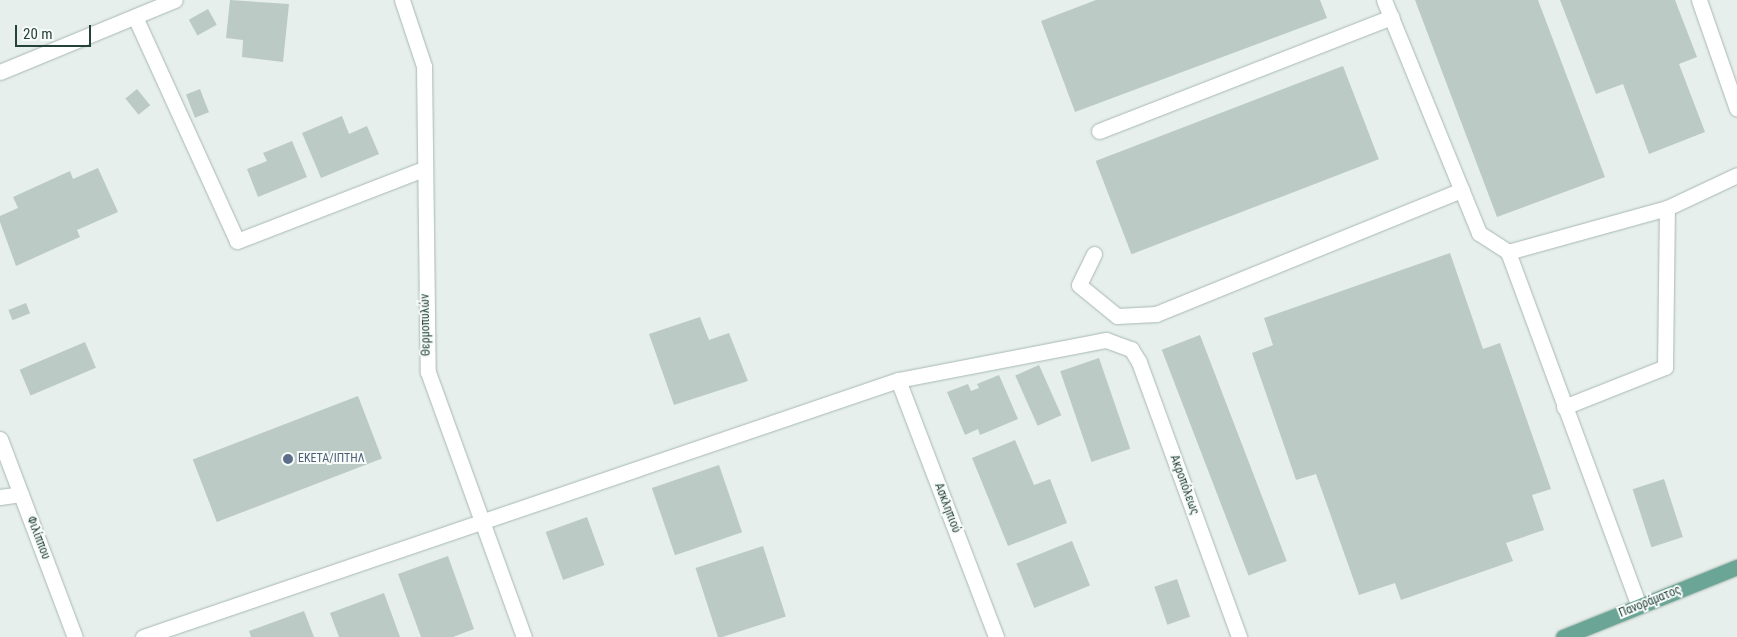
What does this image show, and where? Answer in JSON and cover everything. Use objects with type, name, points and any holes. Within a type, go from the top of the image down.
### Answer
[{"type":"main road","name":"Πανοράματος","points":[[1563,637],[1737,568]]},
{"type":"street","points":[[0,72],[175,0]]},
{"type":"street","name":"Θερμοπυλών","points":[[402,0],[423,56],[428,372],[524,637]]},
{"type":"street","points":[[1384,0],[1479,233],[1508,252],[1639,606]]},
{"type":"street","points":[[1699,0],[1737,109]]},
{"type":"street","points":[[135,17],[237,241],[424,169]]},
{"type":"street","points":[[1099,131],[1392,17]]},
{"type":"street","points":[[1508,252],[1667,208],[1737,175]]},
{"type":"street","points":[[1094,254],[1079,284],[1117,316],[1156,314],[1462,190]]},
{"type":"street","points":[[1564,407],[1665,367],[1667,208]]},
{"type":"street","name":"Ακροπόλεως","points":[[898,380],[1106,340],[1119,341],[1131,348],[1140,362],[1240,637]]},
{"type":"street","points":[[143,637],[898,380]]},
{"type":"street","name":"Ασκληπιού","points":[[898,380],[996,637]]},
{"type":"street","name":"Φιλίππου","points":[[0,439],[75,637]]},
{"type":"street","points":[[0,497],[21,494]]},
{"type":"building","points":[[230,0],[289,4],[283,62],[242,57],[243,40],[226,38]]},
{"type":"building","points":[[1096,0],[1320,0],[1327,18],[1075,112],[1041,21]]},
{"type":"building","points":[[1415,0],[1538,0],[1605,177],[1497,217]]},
{"type":"building","points":[[1560,0],[1675,0],[1697,57],[1679,64],[1705,132],[1649,154],[1623,84],[1596,94]]},
{"type":"building","points":[[208,9],[217,25],[197,35],[189,20]]},
{"type":"building","points":[[1343,66],[1379,159],[1131,254],[1096,161]]},
{"type":"building","points":[[137,89],[150,105],[139,115],[125,98]]},
{"type":"building","points":[[200,89],[209,112],[195,118],[186,94]]},
{"type":"building","points":[[342,116],[349,134],[367,126],[379,154],[321,178],[302,133]]},
{"type":"building","points":[[292,141],[307,177],[258,197],[247,169],[267,161],[263,153]]},
{"type":"building","points":[[98,168],[118,212],[77,230],[80,237],[16,266],[0,222],[0,216],[18,208],[13,197],[70,171],[73,179]]},
{"type":"building","points":[[1450,253],[1483,349],[1500,343],[1551,489],[1532,495],[1544,530],[1506,543],[1513,561],[1401,600],[1395,583],[1359,595],[1316,474],[1296,480],[1252,353],[1273,345],[1264,318]]},
{"type":"building","points":[[26,303],[30,313],[13,320],[8,310]]},
{"type":"building","points":[[700,317],[709,340],[729,333],[748,381],[674,405],[649,334]]},
{"type":"building","points":[[1200,335],[1287,561],[1248,576],[1162,350]]},
{"type":"building","points":[[85,342],[96,368],[31,396],[20,370]]},
{"type":"building","points":[[1099,358],[1130,449],[1091,462],[1060,371]]},
{"type":"building","points":[[1039,365],[1061,415],[1038,426],[1015,376]]},
{"type":"building","points":[[999,375],[1018,419],[980,435],[978,429],[965,435],[947,392],[968,384],[971,391],[979,388],[977,384]]},
{"type":"building","name":"ΕΚΕΤΑ/ΙΠΤΗΛ","points":[[358,396],[382,459],[217,522],[193,459]]},
{"type":"building","points":[[1015,440],[1034,485],[1050,479],[1067,523],[1008,546],[972,458]]},
{"type":"building","points":[[719,465],[742,532],[675,555],[652,488]]},
{"type":"building","points":[[1664,479],[1683,537],[1651,547],[1633,489]]},
{"type":"building","points":[[587,517],[604,565],[563,580],[546,532]]},
{"type":"building","points":[[1072,541],[1090,586],[1034,608],[1016,563]]},
{"type":"building","points":[[763,546],[786,616],[718,637],[695,568]]},
{"type":"building","points":[[448,556],[474,629],[453,637],[421,637],[398,574]]},
{"type":"building","points":[[1177,579],[1190,617],[1167,625],[1154,587]]},
{"type":"building","points":[[384,593],[400,637],[339,637],[330,613]]},
{"type":"building","points":[[304,611],[314,637],[251,637],[249,631]]},
{"type":"place","name":"ΕΚΕΤΑ/ΙΠΤΗΛ","points":[[288,459]]}]
